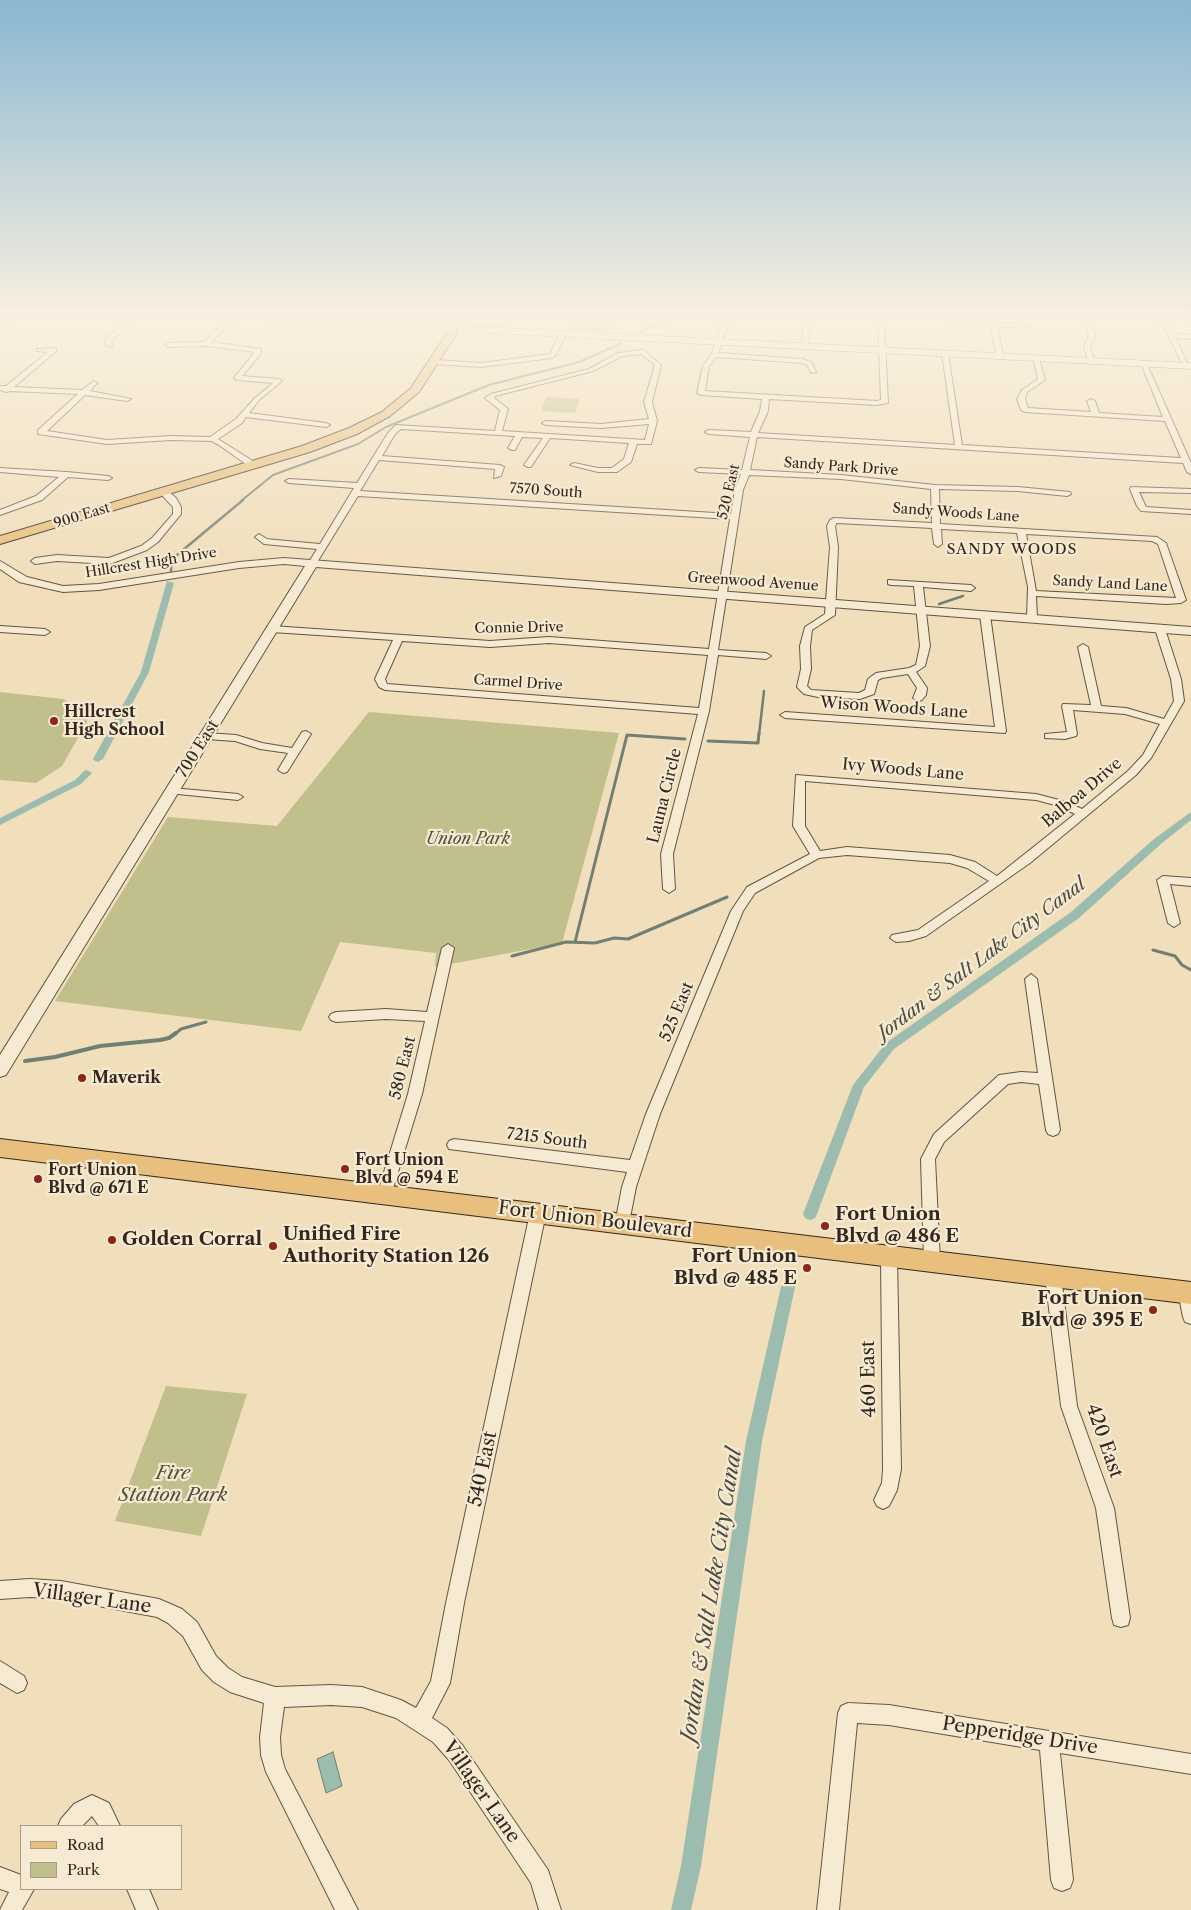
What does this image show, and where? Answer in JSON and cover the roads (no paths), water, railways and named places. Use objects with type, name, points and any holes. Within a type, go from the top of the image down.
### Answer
[{"type":"main road","name":"900 East","points":[[0,540],[306,449],[353,431],[394,408]]},
{"type":"main road","name":"Fort Union Boulevard","points":[[0,1148],[1189,1292]]},
{"type":"street","points":[[68,408],[42,432],[107,442],[170,438],[212,439],[222,443],[253,465]]},
{"type":"street","points":[[212,439],[244,415],[250,408]]},
{"type":"street","points":[[503,408],[498,433],[547,438],[645,443],[649,441],[653,421],[650,408]]},
{"type":"street","name":"520 East","points":[[713,652],[739,490],[746,473],[754,436],[764,408]]},
{"type":"street","points":[[954,408],[959,448]]},
{"type":"street","points":[[1025,408],[1025,410],[1167,419]]},
{"type":"street","points":[[1094,408],[1096,415]]},
{"type":"street","points":[[1163,408],[1191,472]]},
{"type":"street","points":[[244,415],[326,425]]},
{"type":"street","points":[[546,423],[601,426],[653,421]]},
{"type":"street","name":"700 East","points":[[0,1070],[396,428],[498,433]]},
{"type":"street","points":[[709,432],[1186,461]]},
{"type":"street","points":[[873,433],[874,443]]},
{"type":"street","points":[[512,448],[519,435]]},
{"type":"street","points":[[528,465],[547,438]]},
{"type":"street","points":[[574,466],[598,470],[617,469],[629,458],[633,443]]},
{"type":"street","points":[[1037,443],[1039,453]]},
{"type":"street","points":[[377,458],[500,467],[497,476]]},
{"type":"street","points":[[0,470],[108,478]]},
{"type":"street","name":"Sandy Park Drive","points":[[699,470],[841,477],[935,487],[1018,489],[1066,494]]},
{"type":"street","points":[[0,513],[39,498],[67,474]]},
{"type":"street","name":"7570 South","points":[[289,481],[358,489],[735,517]]},
{"type":"street","points":[[935,487],[938,544]]},
{"type":"street","points":[[1191,491],[1134,489],[1140,506],[1144,508],[1191,512]]},
{"type":"street","points":[[35,562],[57,558],[110,561],[144,548],[155,540],[177,514],[177,507],[173,500],[163,492]]},
{"type":"street","name":"Sandy Woods Lane","points":[[830,602],[834,547],[832,526],[834,520],[1159,540]]},
{"type":"street","points":[[1021,531],[1033,593],[1030,605],[1032,618]]},
{"type":"street","points":[[259,537],[264,541],[276,543],[323,547]]},
{"type":"street","name":"Sandy Land Lane","points":[[1033,593],[1180,600],[1180,593],[1159,540]]},
{"type":"street","name":"Hillcrest High Drive","points":[[0,564],[12,574],[35,584],[79,589],[114,586],[264,561],[313,562]]},
{"type":"street","name":"Greenwood Avenue","points":[[313,562],[1191,631]]},
{"type":"street","points":[[891,582],[971,588]]},
{"type":"street","points":[[830,602],[829,617],[812,626],[806,634],[806,670],[802,684],[805,690],[818,694],[860,696],[870,692],[873,680],[879,675],[911,671],[922,662],[924,646],[918,584]]},
{"type":"street","name":"Wison Woods Lane","points":[[785,716],[1001,731],[985,615]]},
{"type":"street","name":"Balboa Drive","points":[[896,938],[922,933],[997,881],[1084,814],[1132,773],[1147,756],[1179,701],[1179,691],[1160,628]]},
{"type":"street","points":[[0,629],[45,632]]},
{"type":"street","name":"Connie Drive","points":[[272,629],[490,644],[549,640],[766,656]]},
{"type":"street","name":"Carmel Drive","points":[[400,638],[380,679],[385,687],[704,712]]},
{"type":"street","points":[[1083,647],[1097,709]]},
{"type":"street","name":"Launa Circle","points":[[670,889],[667,854],[704,712],[713,652]]},
{"type":"street","points":[[911,671],[922,688],[922,695],[918,698]]},
{"type":"street","points":[[1049,736],[1072,734],[1067,706],[1133,712],[1167,723]]},
{"type":"street","points":[[283,770],[306,734]]},
{"type":"street","points":[[206,736],[236,738],[260,746],[294,750]]},
{"type":"street","name":"Ivy Woods Lane","points":[[818,856],[799,826],[800,777],[1029,796],[1057,802],[1084,814]]},
{"type":"street","points":[[172,792],[238,797]]},
{"type":"street","name":"525 East","points":[[623,1224],[629,1187],[657,1105],[742,902],[751,890],[818,856],[863,851],[950,859],[971,865],[997,881]]},
{"type":"street","points":[[1174,923],[1163,880],[1191,882]]},
{"type":"street","name":"580 East","points":[[384,1194],[415,1094],[434,1017],[448,948]]},
{"type":"street","points":[[1031,979],[1053,1130]]},
{"type":"street","points":[[336,1017],[386,1014],[434,1017]]},
{"type":"street","points":[[932,1261],[928,1158],[933,1147],[939,1138],[1004,1079],[1021,1077],[1045,1080]]},
{"type":"street","name":"7215 South","points":[[454,1145],[636,1167]]},
{"type":"street","name":"540 East","points":[[420,1720],[440,1683],[454,1603],[538,1213]]},
{"type":"street","name":"460 East","points":[[883,1500],[891,1484],[892,1469],[889,1256]]},
{"type":"street","name":"420 East","points":[[1053,1276],[1069,1406],[1105,1508],[1121,1618]]},
{"type":"street","points":[[1189,1292],[1191,1317]]},
{"type":"street","name":"Villager Lane","points":[[0,1590],[30,1588],[61,1590],[160,1608],[175,1616],[190,1629],[209,1663],[221,1676],[244,1688],[275,1697],[331,1695],[362,1697],[395,1708],[420,1720],[440,1735],[466,1768],[540,1878],[550,1910]]},
{"type":"street","points":[[0,1671],[17,1683]]},
{"type":"street","points":[[275,1697],[270,1737],[271,1755],[276,1772],[347,1910]]},
{"type":"street","name":"Pepperidge Drive","points":[[828,1910],[848,1713],[889,1716],[1191,1764]]},
{"type":"street","points":[[1049,1741],[1062,1880]]},
{"type":"street","points":[[69,1825],[81,1811],[92,1805],[102,1810],[110,1825]]},
{"type":"street","points":[[0,1878],[20,1886]]},
{"type":"street","points":[[10,1910],[20,1890]]},
{"type":"street","points":[[138,1890],[147,1910]]},
{"type":"waterway","points":[[241,501],[273,475],[358,444],[386,427],[432,408]]},
{"type":"waterway","points":[[171,571],[171,560],[243,500]]},
{"type":"waterway","points":[[98,759],[145,672],[170,583]]},
{"type":"waterway","points":[[939,604],[963,596]]},
{"type":"waterway","points":[[759,735],[764,691]]},
{"type":"waterway","points":[[708,741],[758,743],[759,733]]},
{"type":"waterway","points":[[575,942],[627,735],[685,739]]},
{"type":"waterway","points":[[0,822],[78,782],[87,773]]},
{"type":"waterway","name":"Jordan & Salt Lake City Canal","points":[[810,1214],[859,1085],[890,1046],[1075,915],[1158,841],[1191,815]]},
{"type":"waterway","points":[[512,956],[566,942],[595,943],[614,938],[628,939],[727,897]]},
{"type":"waterway","points":[[1153,950],[1175,956],[1182,965],[1191,970]]},
{"type":"waterway","points":[[175,1034],[181,1029],[206,1022]]},
{"type":"waterway","points":[[25,1061],[55,1057],[100,1046],[160,1040],[169,1038],[176,1033]]},
{"type":"waterway","name":"Jordan & Salt Lake City Canal","points":[[681,1910],[691,1866],[754,1441],[788,1287]]},
{"type":"place","name":"Hillcrest High School","points":[[54,721]]},
{"type":"place","name":"Maverik","points":[[82,1078]]},
{"type":"place","name":"Fort Union Blvd @ 594 E","points":[[345,1169]]},
{"type":"place","name":"Fort Union Blvd @ 671 E","points":[[38,1179]]},
{"type":"place","name":"Fort Union Blvd @ 486 E","points":[[825,1226]]},
{"type":"place","name":"Golden Corral","points":[[112,1240]]},
{"type":"place","name":"Unified Fire Authority Station 126","points":[[273,1246]]},
{"type":"place","name":"Fort Union Blvd @ 485 E","points":[[807,1268]]},
{"type":"place","name":"Fort Union Blvd @ 395 E","points":[[1153,1310]]},
{"type":"district","name":"SANDY WOODS","points":[[1012,550]]},
{"type":"park label","name":"Union Park","points":[[468,839]]},
{"type":"park label","name":"Fire Station Park","points":[[173,1485]]}]
